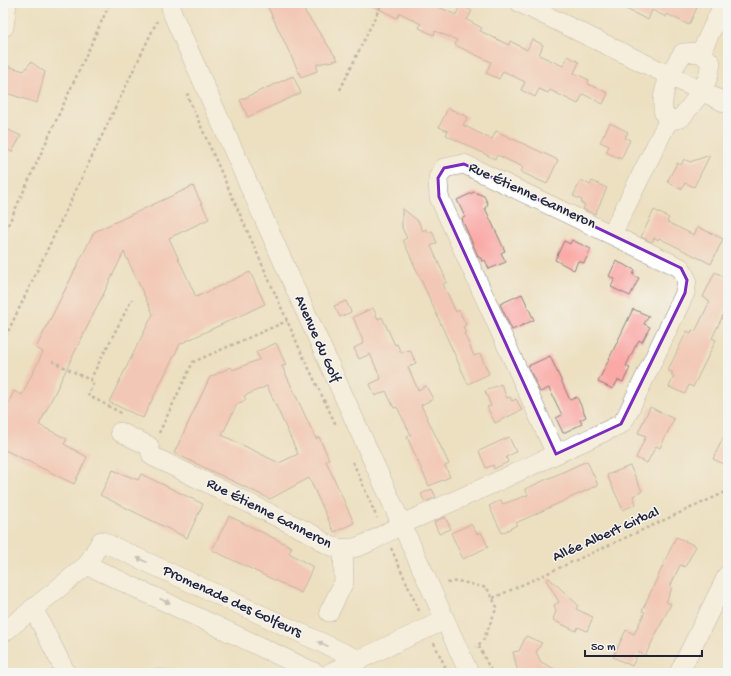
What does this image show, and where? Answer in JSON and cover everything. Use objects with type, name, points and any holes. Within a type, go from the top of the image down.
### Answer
[{"type":"street","points":[[4,27],[7,3]]},
{"type":"street","name":"Avenue du Golf","points":[[170,3],[172,15],[204,88],[469,673]]},
{"type":"street","points":[[520,3],[728,104]]},
{"type":"street","points":[[701,52],[724,3]]},
{"type":"street","points":[[612,234],[668,121],[680,118],[702,91],[708,77],[711,62],[701,52],[683,53],[670,76],[666,89],[663,110],[668,121]]},
{"type":"street","name":"Rue Étienne Ganneron","points":[[120,432],[149,446],[152,456],[314,535],[331,548],[343,549],[354,548],[401,524],[486,488],[621,424],[626,417],[685,293],[687,280],[681,268],[464,164],[444,168],[438,178],[439,197],[556,454]]},
{"type":"street","name":"Promenade des Golfeurs","points":[[3,633],[87,565],[101,541],[359,660]]},
{"type":"street","points":[[329,612],[344,582],[343,549]]},
{"type":"street","name":"Promenade des Golfeurs","points":[[87,565],[316,673]]},
{"type":"street","points":[[679,673],[727,580]]},
{"type":"street","points":[[34,608],[66,673]]},
{"type":"street","points":[[330,673],[445,620]]},
{"type":"path","points":[[3,236],[110,3]]},
{"type":"path","points":[[340,90],[382,3]]},
{"type":"path","points":[[3,342],[158,19]]},
{"type":"path","points":[[204,88],[187,95],[287,321],[337,428]]},
{"type":"path","points":[[90,380],[132,299]]},
{"type":"path","points":[[149,446],[155,441],[193,362],[287,321]]},
{"type":"path","points":[[52,361],[94,382],[88,395],[124,415],[120,432]]},
{"type":"path","points":[[350,455],[448,673]]},
{"type":"path","name":"Allée Albert Girbal","points":[[493,598],[728,491]]},
{"type":"path","points":[[431,589],[458,581],[487,588],[493,598],[497,607],[483,641],[479,646],[460,653]]},
{"type":"path","points":[[479,646],[492,673]]},
{"type":"highlighted area","points":[[464,164],[681,268],[687,280],[685,293],[621,424],[556,454],[439,197],[438,178],[444,168]]},
{"type":"water","points":[[156,668],[174,670],[174,673],[156,673]]},
{"type":"building","points":[[266,3],[299,3],[338,60],[317,64],[317,71],[301,77]]},
{"type":"building","points":[[367,3],[430,3],[456,15],[460,5],[472,11],[467,20],[482,28],[480,31],[509,45],[510,41],[527,50],[532,39],[543,45],[539,55],[563,66],[568,56],[579,62],[574,73],[589,80],[588,84],[608,93],[603,104],[583,94],[578,104],[550,90],[548,93],[539,89],[535,97],[521,90],[525,82],[503,71],[499,79],[486,73],[491,62],[455,45],[457,40],[435,31],[434,35],[419,28],[421,24],[400,13],[397,18]]},
{"type":"building","points":[[614,3],[699,3],[689,25],[667,14],[666,17],[652,10],[648,20]]},
{"type":"building","points":[[31,62],[45,72],[37,103],[3,92],[3,69],[6,69],[7,66],[24,71]]},
{"type":"building","points":[[293,76],[301,93],[248,117],[240,100]]},
{"type":"building","points":[[448,108],[468,117],[463,125],[487,137],[492,139],[496,131],[558,160],[547,184],[521,172],[523,167],[497,155],[495,159],[446,135],[448,131],[439,127]]},
{"type":"building","points":[[610,123],[628,132],[625,138],[630,140],[621,159],[606,152],[609,146],[600,142]]},
{"type":"building","points":[[3,127],[21,136],[12,152],[3,147]]},
{"type":"building","points":[[710,155],[694,187],[685,183],[682,189],[667,182],[677,163],[681,165],[684,159],[690,162]]},
{"type":"building","points":[[581,180],[590,185],[592,181],[607,188],[595,214],[583,209],[585,205],[581,203],[582,200],[573,196]]},
{"type":"building","points":[[193,186],[209,219],[169,238],[196,297],[250,272],[265,304],[180,344],[143,418],[109,402],[153,314],[124,252],[39,425],[67,439],[64,444],[87,457],[74,484],[3,449],[3,414],[14,391],[22,395],[43,352],[36,348],[94,232]]},
{"type":"building","points":[[474,192],[484,196],[488,204],[485,208],[505,251],[501,253],[506,262],[489,269],[485,260],[482,262],[481,258],[479,258],[463,222],[462,218],[465,217],[457,200]]},
{"type":"building","points":[[402,208],[418,221],[423,231],[426,229],[428,233],[432,231],[437,243],[431,246],[447,282],[443,284],[456,312],[459,310],[466,325],[463,327],[466,333],[464,333],[474,356],[480,354],[489,374],[468,384],[403,240],[407,238],[402,228]]},
{"type":"building","points":[[654,210],[669,218],[667,222],[694,235],[698,227],[723,239],[711,264],[659,238],[658,240],[654,238],[652,242],[641,237]]},
{"type":"building","points":[[572,240],[591,249],[584,263],[578,261],[574,270],[555,260],[564,241],[570,244]]},
{"type":"building","points":[[616,261],[635,270],[633,275],[639,278],[630,296],[611,287],[615,279],[609,276]]},
{"type":"building","points":[[715,272],[728,279],[728,305],[712,338],[716,340],[693,387],[689,385],[685,394],[669,387],[674,376],[671,375],[673,373],[668,370],[687,331],[691,333],[692,330],[695,332],[710,301],[703,297]]},
{"type":"building","points":[[522,294],[534,320],[512,330],[500,304]]},
{"type":"building","points":[[346,301],[351,312],[340,317],[334,306]]},
{"type":"building","points":[[373,308],[378,319],[382,317],[395,345],[397,344],[401,353],[410,350],[416,363],[408,367],[418,390],[426,386],[433,399],[421,405],[449,464],[445,466],[450,477],[429,486],[407,437],[411,435],[397,407],[394,408],[386,391],[375,396],[370,384],[381,379],[370,354],[359,359],[354,348],[364,343],[353,317]]},
{"type":"building","points":[[633,309],[649,316],[644,324],[650,327],[642,342],[639,340],[633,351],[626,366],[630,368],[623,382],[618,380],[613,389],[598,382]]},
{"type":"building","points":[[276,343],[286,365],[282,366],[316,439],[319,437],[329,459],[326,461],[354,523],[334,532],[309,478],[270,499],[174,453],[210,377],[231,367],[233,370],[260,359],[256,352]],"holes":[[[267,386],[298,454],[279,463],[222,435],[237,404],[246,400],[244,396]]]},
{"type":"building","points":[[550,356],[570,400],[577,397],[586,417],[580,420],[582,424],[563,433],[556,418],[562,415],[549,388],[540,392],[528,366]]},
{"type":"building","points":[[501,384],[507,398],[510,397],[512,401],[516,399],[522,410],[495,423],[487,407],[491,406],[485,391]]},
{"type":"building","points":[[650,407],[674,419],[660,448],[656,446],[647,463],[636,458],[646,436],[638,433]]},
{"type":"building","points":[[728,428],[728,466],[713,459]]},
{"type":"building","points":[[509,437],[516,452],[506,457],[508,462],[494,469],[493,465],[486,468],[479,451]]},
{"type":"building","points":[[587,461],[598,485],[516,523],[517,525],[502,533],[489,506],[501,500],[503,504],[528,495],[525,489]]},
{"type":"building","points":[[630,466],[642,491],[633,496],[636,504],[623,510],[607,475]]},
{"type":"building","points":[[113,470],[138,480],[141,474],[203,504],[187,538],[100,495]]},
{"type":"building","points":[[432,489],[436,497],[425,502],[421,494]]},
{"type":"building","points":[[229,516],[292,547],[289,553],[313,567],[301,593],[212,550]]},
{"type":"building","points":[[445,517],[451,529],[439,534],[434,522]]},
{"type":"building","points":[[471,524],[477,534],[481,532],[488,547],[463,559],[451,533]]},
{"type":"building","points":[[676,537],[696,546],[685,567],[680,565],[670,587],[672,588],[666,602],[671,604],[645,656],[639,652],[632,666],[613,657],[626,630],[634,634],[645,612],[642,611]]},
{"type":"building","points":[[549,578],[578,605],[576,609],[593,617],[587,631],[578,627],[576,631],[553,620],[556,611],[554,605],[559,602],[546,580]]},
{"type":"building","points":[[526,636],[542,643],[536,652],[541,662],[563,673],[518,673],[513,652],[519,651]]}]
